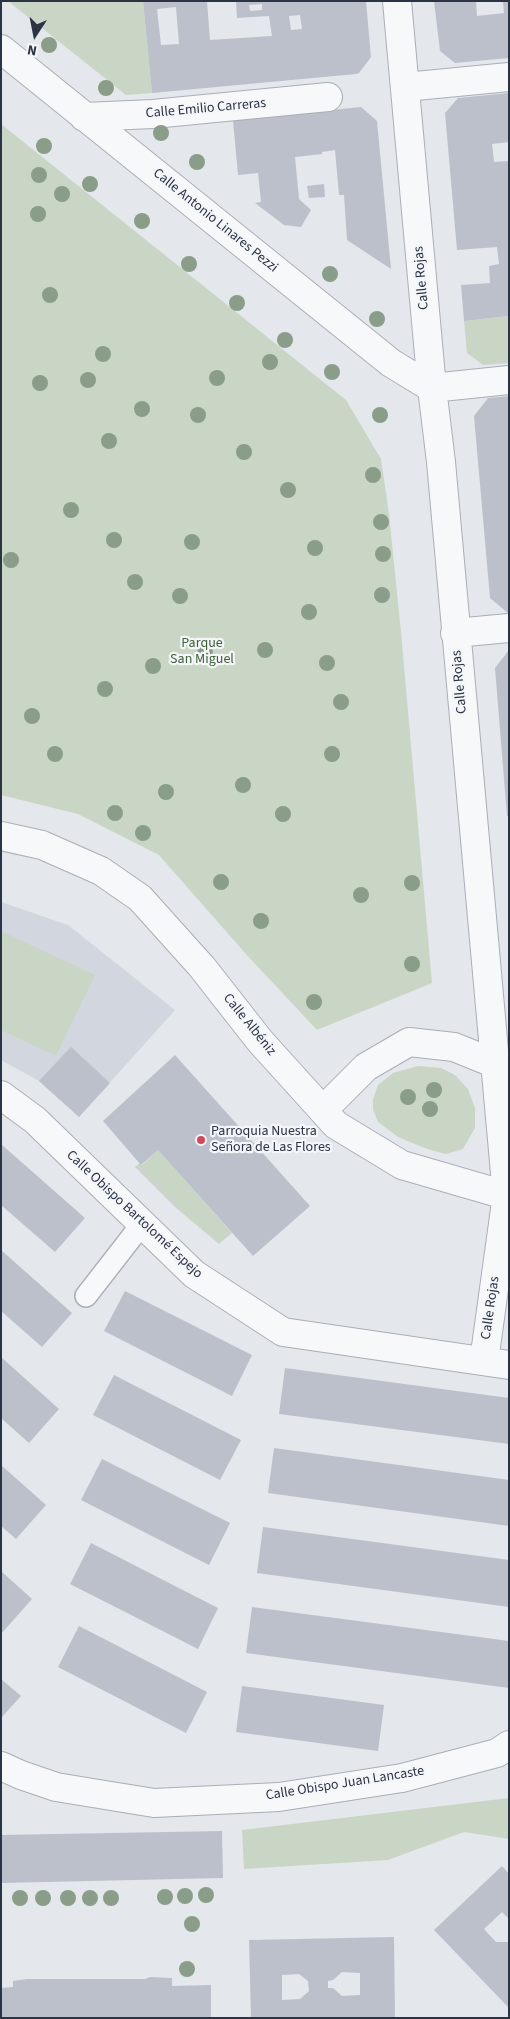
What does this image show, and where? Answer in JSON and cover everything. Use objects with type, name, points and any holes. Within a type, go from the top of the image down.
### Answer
[{"type":"street","name":"Calle Rojas","points":[[397,1],[456,632],[498,976],[496,1064],[508,1195],[496,1363]]},
{"type":"street","name":"Calle Antonio Linares Pezzi","points":[[1,49],[391,363],[432,388]]},
{"type":"street","points":[[405,87],[509,77]]},
{"type":"street","name":"Calle Emilio Carreras","points":[[84,117],[153,114],[328,97]]},
{"type":"street","points":[[432,388],[509,380]]},
{"type":"street","points":[[456,632],[509,628]]},
{"type":"street","name":"Calle Albéniz","points":[[1,836],[42,845],[101,871],[140,898],[202,967],[260,1040],[336,1124],[402,1164],[508,1195]]},
{"type":"street","points":[[323,1110],[366,1067],[409,1042],[454,1047],[496,1064]]},
{"type":"street","name":"Calle Obispo Bartolomé Espejo","points":[[1,1095],[35,1120],[194,1274],[283,1332],[496,1363]]},
{"type":"street","name":"Calle Obispo Juan Lancaste","points":[[1,1766],[56,1787],[154,1803],[279,1797],[402,1778],[497,1753],[509,1744]]},
{"type":"lane","points":[[86,1296],[142,1224]]},
{"type":"shaded area","points":[[1,902],[68,925],[175,1010],[79,1117],[39,1081],[1,1060]]},
{"type":"green space","points":[[8,1],[143,1],[152,93],[126,95]]},
{"type":"green space","name":"Parque San Miguel","points":[[1,124],[346,400],[381,459],[389,514],[401,632],[432,983],[317,1030],[245,953],[159,855],[78,814],[1,795]]},
{"type":"green space","points":[[509,316],[509,363],[483,365],[467,353],[464,321]]},
{"type":"green space","points":[[1,931],[95,975],[56,1056],[1,1030]]},
{"type":"green space","points":[[418,1066],[441,1068],[455,1075],[468,1089],[475,1108],[475,1128],[463,1149],[446,1154],[427,1149],[398,1137],[378,1122],[373,1110],[373,1099],[378,1085],[393,1073]]},
{"type":"green space","points":[[158,1150],[232,1233],[219,1244],[175,1207],[135,1167],[140,1163],[142,1165]]},
{"type":"green space","points":[[509,1798],[509,1839],[464,1832],[388,1860],[244,1869],[242,1830]]},
{"type":"building","points":[[143,1],[207,1],[210,40],[272,36],[269,16],[237,18],[236,1],[366,1],[371,57],[359,73],[152,93]],"holes":[[[262,4],[262,10],[250,11],[249,5]],[[176,7],[179,44],[161,45],[157,9]],[[300,15],[302,29],[291,30],[289,16]]]},
{"type":"building","points":[[434,1],[476,1],[477,16],[504,13],[503,1],[509,1],[509,58],[455,63],[440,51]]},
{"type":"building","points":[[509,93],[509,142],[492,144],[494,162],[509,161],[509,316],[464,321],[461,285],[490,283],[489,266],[499,264],[497,247],[457,250],[445,113],[458,98]]},
{"type":"building","points":[[361,107],[377,121],[391,269],[347,240],[344,195],[339,195],[335,150],[322,152],[322,154],[295,157],[299,199],[311,210],[301,227],[284,225],[255,203],[261,202],[258,173],[238,175],[233,120]]},
{"type":"building","points":[[324,184],[325,197],[309,198],[307,186]]},
{"type":"building","points":[[509,396],[509,614],[490,598],[474,416],[488,398]]},
{"type":"building","points":[[509,650],[509,816],[507,816],[495,668]]},
{"type":"building","points":[[71,1047],[110,1083],[79,1117],[39,1081]]},
{"type":"building","name":"Parroquia Nuestra Señora de Las Flores","points":[[175,1055],[310,1206],[253,1256],[158,1150],[141,1165],[103,1121]]},
{"type":"building","points":[[1,1144],[85,1218],[55,1252],[1,1205]]},
{"type":"building","points":[[1,1250],[72,1313],[42,1347],[1,1311]]},
{"type":"building","points":[[125,1291],[252,1355],[232,1396],[104,1331]]},
{"type":"building","points":[[1,1357],[59,1409],[29,1443],[1,1418]]},
{"type":"building","points":[[285,1368],[509,1398],[509,1444],[279,1414]]},
{"type":"building","points":[[114,1375],[241,1440],[220,1480],[93,1415]]},
{"type":"building","points":[[274,1448],[509,1480],[509,1526],[268,1493]]},
{"type":"building","points":[[102,1459],[230,1523],[209,1565],[81,1500]]},
{"type":"building","points":[[1,1465],[46,1505],[16,1539],[1,1526]]},
{"type":"building","points":[[263,1527],[509,1560],[509,1607],[257,1573]]},
{"type":"building","points":[[91,1543],[218,1608],[198,1649],[70,1584]]},
{"type":"building","points":[[1,1571],[32,1599],[1,1634]]},
{"type":"building","points":[[252,1607],[509,1641],[509,1688],[246,1653]]},
{"type":"building","points":[[79,1626],[207,1692],[186,1733],[58,1667]]},
{"type":"building","points":[[1,1679],[21,1696],[1,1718]]},
{"type":"building","points":[[242,1686],[384,1705],[378,1751],[236,1732]]},
{"type":"building","points":[[222,1831],[223,1878],[1,1883],[1,1835]]},
{"type":"building","points":[[502,1866],[509,1874],[509,1919],[502,1912],[484,1929],[496,1942],[509,1942],[509,2008],[434,1930]]},
{"type":"building","points":[[394,1937],[395,2018],[251,2018],[249,1940]],"holes":[[[342,1972],[360,1973],[360,1995],[342,1996],[333,1988],[328,1988],[328,1981],[333,1980]],[[299,1974],[308,1981],[309,1991],[300,1999],[282,2000],[282,1975]]]},
{"type":"building","points":[[150,1977],[172,1978],[172,1986],[211,1985],[211,2018],[1,2018],[1,1988],[13,1987],[13,1981],[27,1979],[145,1979]]},
{"type":"place","name":"Parroquia Nuestra Señora de Las Flores","points":[[201,1140]]}]
